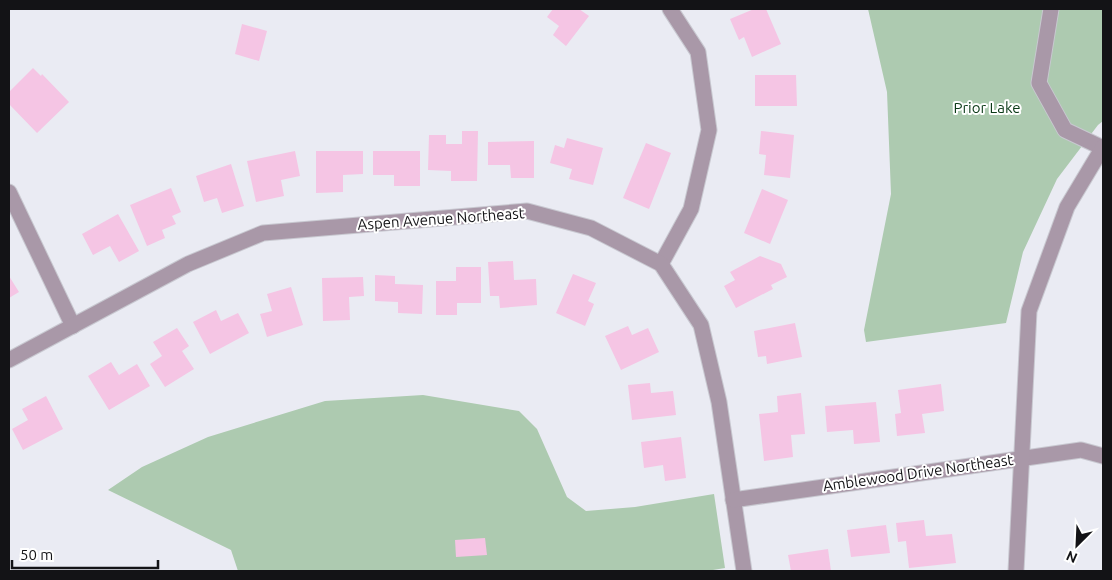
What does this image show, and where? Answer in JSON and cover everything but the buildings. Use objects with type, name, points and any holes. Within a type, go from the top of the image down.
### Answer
[{"type":"street","points":[[660,264],[691,209],[709,130],[698,52],[670,9]]},
{"type":"street","points":[[1016,571],[1030,311],[1067,207],[1103,148],[1065,130],[1039,83],[1051,9]]},
{"type":"street","points":[[9,192],[73,326]]},
{"type":"street","name":"Aspen Avenue Northeast","points":[[9,360],[188,264],[263,233],[527,211],[591,228],[660,264],[701,325],[719,402],[744,571]]},
{"type":"street","name":"Amblewood Drive Northeast","points":[[733,500],[1081,450],[1103,456]]},
{"type":"green space","name":"Prior Lake","points":[[868,9],[1103,9],[1103,121],[1057,179],[1023,252],[1006,323],[866,342],[864,330],[891,194],[887,92]]},
{"type":"green space","points":[[423,395],[519,411],[537,429],[567,497],[586,511],[635,507],[714,494],[725,568],[707,571],[238,571],[231,550],[108,490],[142,467],[208,437],[325,401]]}]
